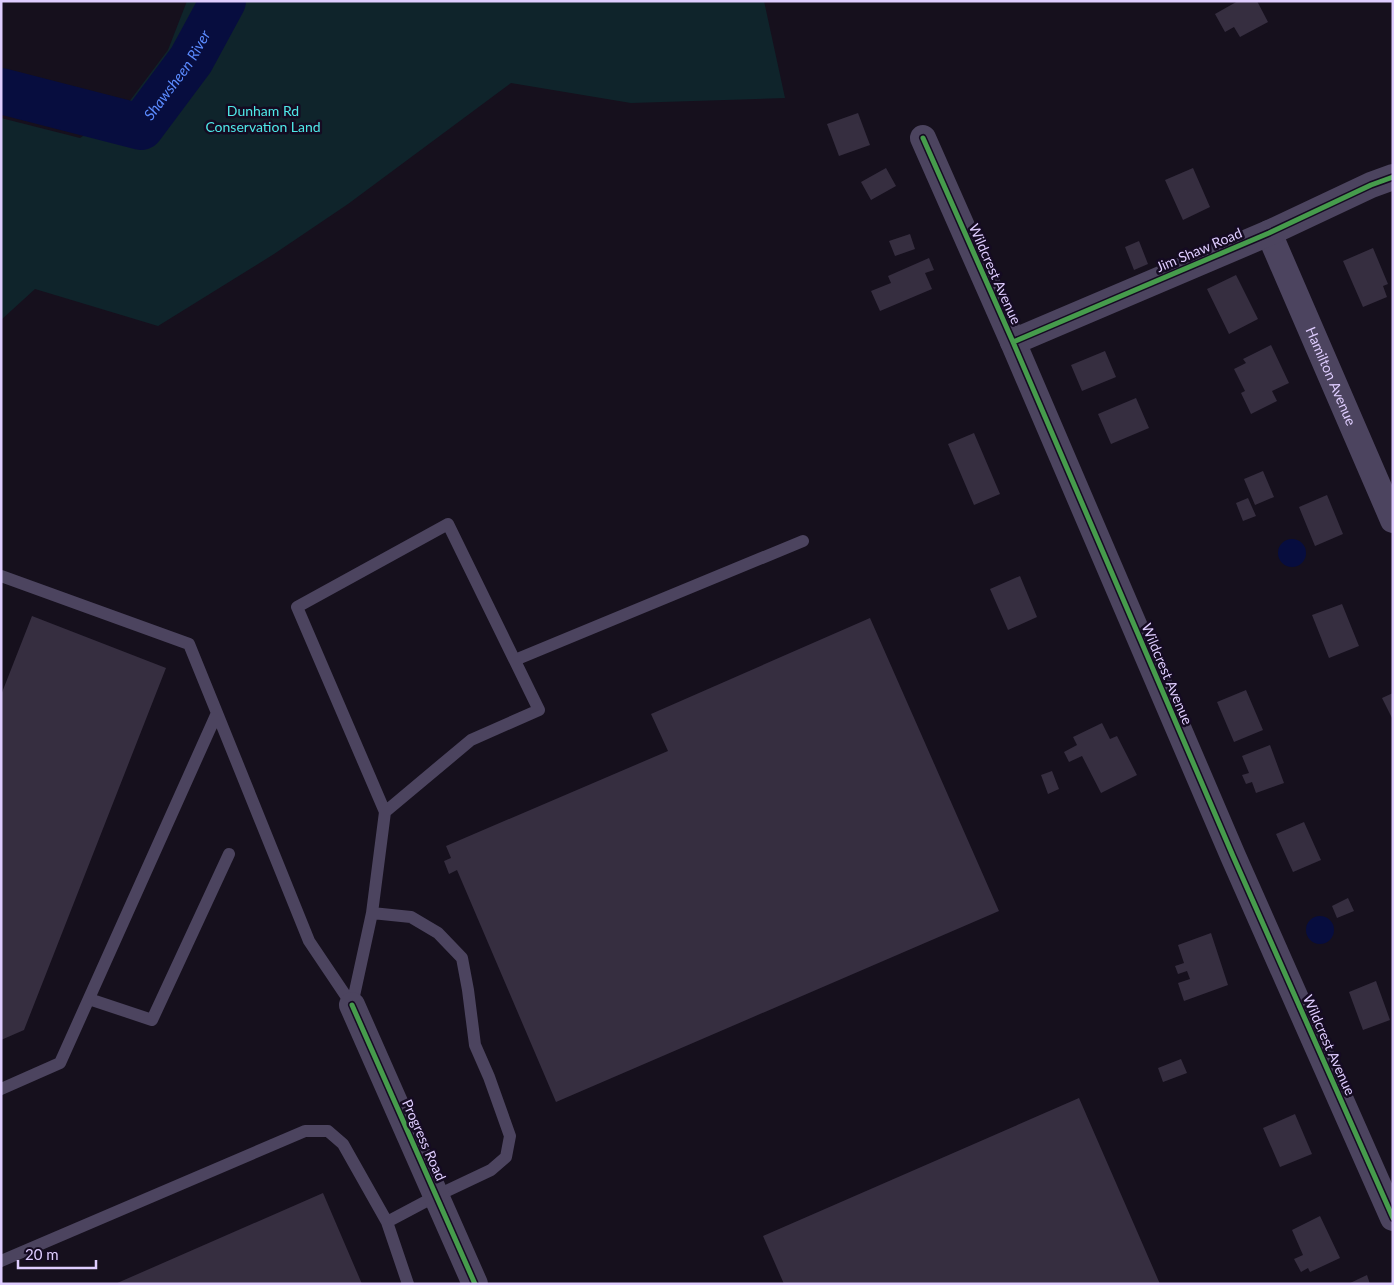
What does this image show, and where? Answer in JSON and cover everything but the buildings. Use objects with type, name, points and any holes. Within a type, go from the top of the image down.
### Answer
[{"type":"street","name":"Wildcrest Avenue","points":[[923,138],[1013,342],[1232,856],[1393,1218]]},
{"type":"street","name":"Jim Shaw Road","points":[[1013,342],[1268,233],[1393,176]]},
{"type":"street","name":"Hamilton Avenue","points":[[1268,233],[1393,520]]},
{"type":"street","name":"Progress Road","points":[[352,1005],[475,1284]]},
{"type":"lane","points":[[352,1005],[372,913],[385,812],[298,607],[448,524],[539,710],[471,740],[385,812]]},
{"type":"lane","points":[[515,660],[803,541]]},
{"type":"lane","points":[[1,576],[188,644],[309,941],[352,1005]]},
{"type":"lane","points":[[1,1089],[60,1063],[217,713]]},
{"type":"lane","points":[[89,998],[152,1020],[228,854]]},
{"type":"lane","points":[[372,913],[411,917],[438,933],[462,958],[475,1045],[489,1077],[510,1136],[506,1157],[491,1170],[387,1222]]},
{"type":"lane","points":[[1,1261],[304,1131],[328,1131],[343,1144],[387,1222],[408,1284]]},
{"type":"green space","name":"Dunham Rd Conservation Land","points":[[187,1],[764,1],[785,98],[631,103],[511,83],[348,204],[274,254],[158,326],[35,289],[1,320],[1,118],[80,138],[123,110],[168,50]]},
{"type":"shaded area","points":[[1292,539],[1302,543],[1306,553],[1302,563],[1292,567],[1282,563],[1278,553],[1282,543]]},
{"type":"shaded area","points":[[1320,916],[1330,920],[1334,930],[1330,940],[1320,944],[1310,940],[1306,930],[1310,920]]},
{"type":"waterway","name":"Shawsheen River","points":[[1,91],[141,127],[191,60],[223,1]]},
{"type":"cycle path","points":[[923,138],[1013,342],[1233,856],[1393,1218]]},
{"type":"cycle path","points":[[1013,342],[1269,233],[1371,185],[1393,177]]},
{"type":"cycle path","points":[[352,1005],[475,1284]]}]
